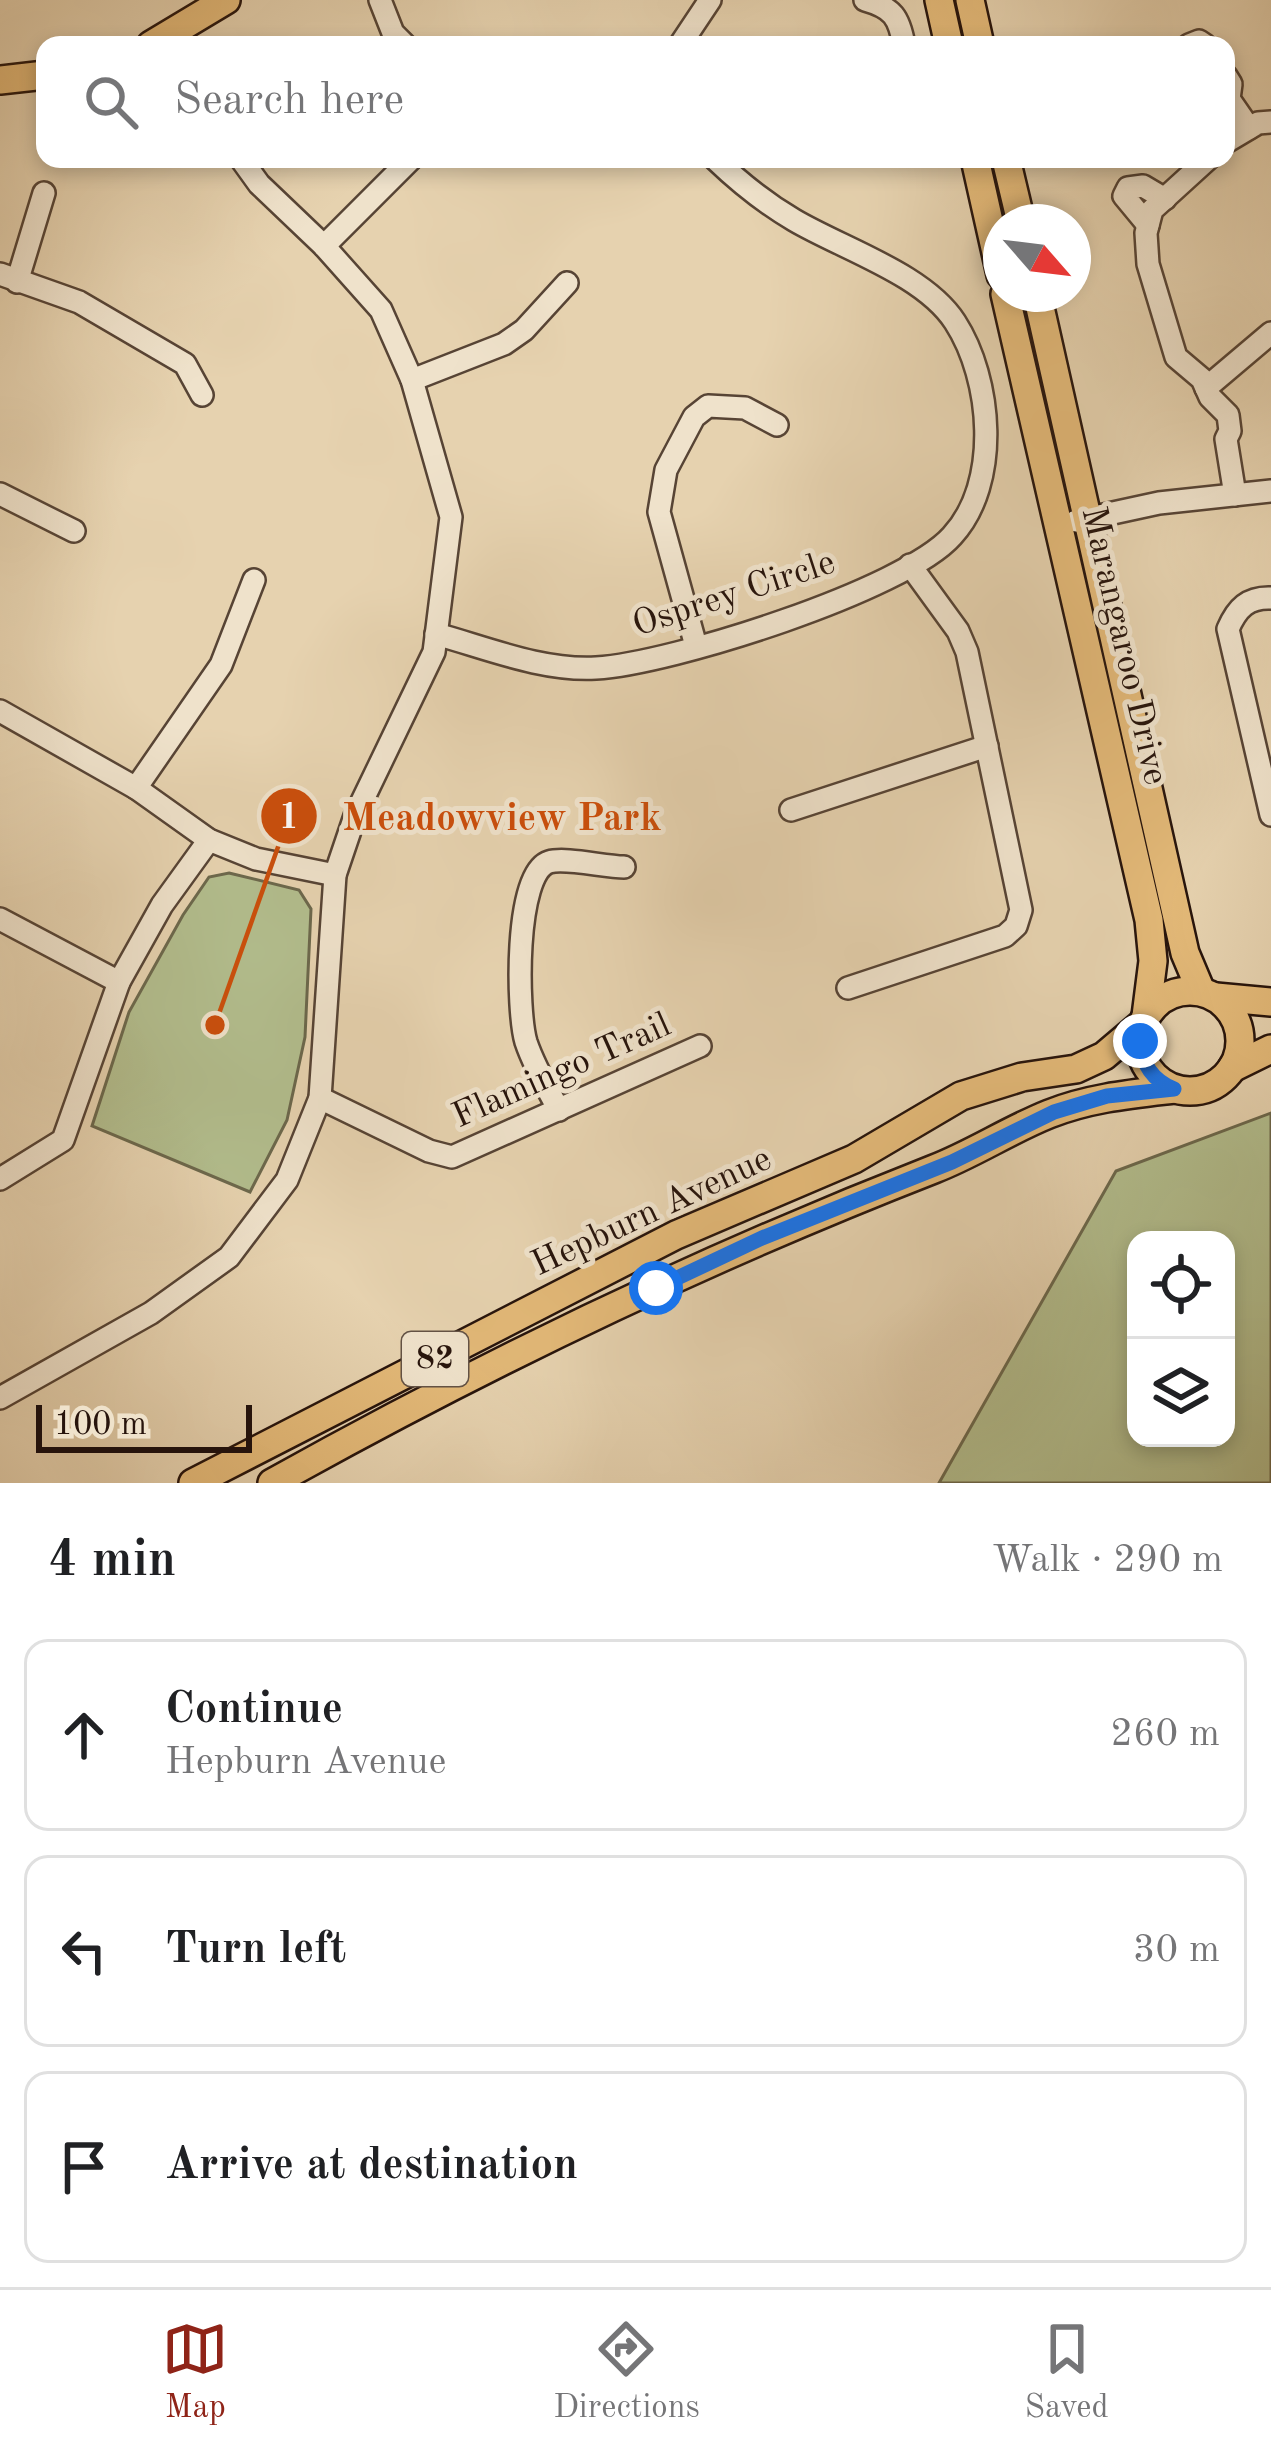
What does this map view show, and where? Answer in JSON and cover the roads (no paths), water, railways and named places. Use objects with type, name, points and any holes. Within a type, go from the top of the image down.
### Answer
[{"type":"main road","points":[[174,36],[226,0]]},
{"type":"main road","points":[[939,0],[947,36]]},
{"type":"main road","points":[[970,0],[978,36]]},
{"type":"main road","points":[[0,80],[36,76]]},
{"type":"main road","points":[[977,168],[985,204]]},
{"type":"main road","points":[[1008,168],[1017,204]]},
{"type":"main road","name":"Marangaroo Drive","points":[[1009,312],[1149,920],[1153,961],[1145,1020]]},
{"type":"main road","name":"Marangaroo Drive","points":[[1041,312],[1183,944],[1208,994]]},
{"type":"main road","name":"82","points":[[1145,1020],[1166,997],[1183,991],[1271,1002]]},
{"type":"main road","points":[[1208,994],[1230,1011],[1239,1029],[1240,1049],[1232,1068]]},
{"type":"main road","points":[[1145,1020],[1140,1041],[1147,1067],[1174,1089]]},
{"type":"main road","name":"Hepburn Avenue","points":[[193,1483],[676,1235],[854,1160],[961,1096],[1022,1077],[1076,1069],[1104,1056],[1145,1020]]},
{"type":"main road","name":"82","points":[[1174,1089],[1202,1090],[1271,1048]]},
{"type":"main road","name":"Hepburn Avenue","points":[[272,1483],[502,1362],[762,1238],[952,1162],[1054,1112],[1107,1096],[1174,1089]]},
{"type":"street","points":[[380,0],[396,36]]},
{"type":"street","points":[[686,36],[710,0]]},
{"type":"street","points":[[866,0],[889,6],[902,36]]},
{"type":"street","points":[[1235,105],[1260,125]]},
{"type":"street","points":[[0,1399],[151,1313],[230,1257],[287,1180],[320,1098],[335,875],[355,816],[434,652],[451,517],[412,380],[381,310],[247,168]]},
{"type":"street","points":[[324,246],[402,168]]},
{"type":"street","name":"Osprey Circle","points":[[436,634],[542,663],[592,668],[641,662],[808,614],[910,565],[949,540],[967,518],[983,484],[987,439],[972,355],[953,319],[924,289],[793,219],[724,168]]},
{"type":"street","points":[[1198,168],[1152,210],[1148,264],[1176,357],[1202,379],[1228,415],[1226,439],[1235,495]]},
{"type":"street","points":[[1148,224],[1130,207],[1124,196],[1128,188],[1143,186],[1165,199]]},
{"type":"street","points":[[44,194],[9,278],[79,302],[185,364],[202,395]]},
{"type":"street","points":[[412,380],[504,344],[524,330],[567,283]]},
{"type":"street","points":[[1206,388],[1271,333]]},
{"type":"street","points":[[696,646],[659,512],[666,470],[694,417],[708,406],[745,408],[778,425]]},
{"type":"street","points":[[1058,525],[1160,502],[1271,491]]},
{"type":"street","points":[[0,494],[74,531]]},
{"type":"street","points":[[848,988],[1005,936],[1016,926],[1021,910],[967,652],[958,631],[910,565]]},
{"type":"street","points":[[136,788],[221,665],[254,580]]},
{"type":"street","points":[[1271,598],[1250,600],[1234,614],[1228,628],[1271,814]]},
{"type":"street","points":[[0,711],[136,788],[208,840],[256,859],[335,875]]},
{"type":"street","points":[[791,810],[987,746]]},
{"type":"street","points":[[0,1179],[63,1141],[119,982],[162,905],[208,840]]},
{"type":"street","points":[[559,1110],[540,1076],[521,1023],[524,908],[538,869],[550,862],[624,867]]},
{"type":"street","points":[[0,919],[119,982]]},
{"type":"street","name":"Flamingo Trail","points":[[320,1098],[429,1151],[452,1157],[700,1046]]},
{"type":"place","name":"Meadowview Park","points":[[215,1025]]}]
